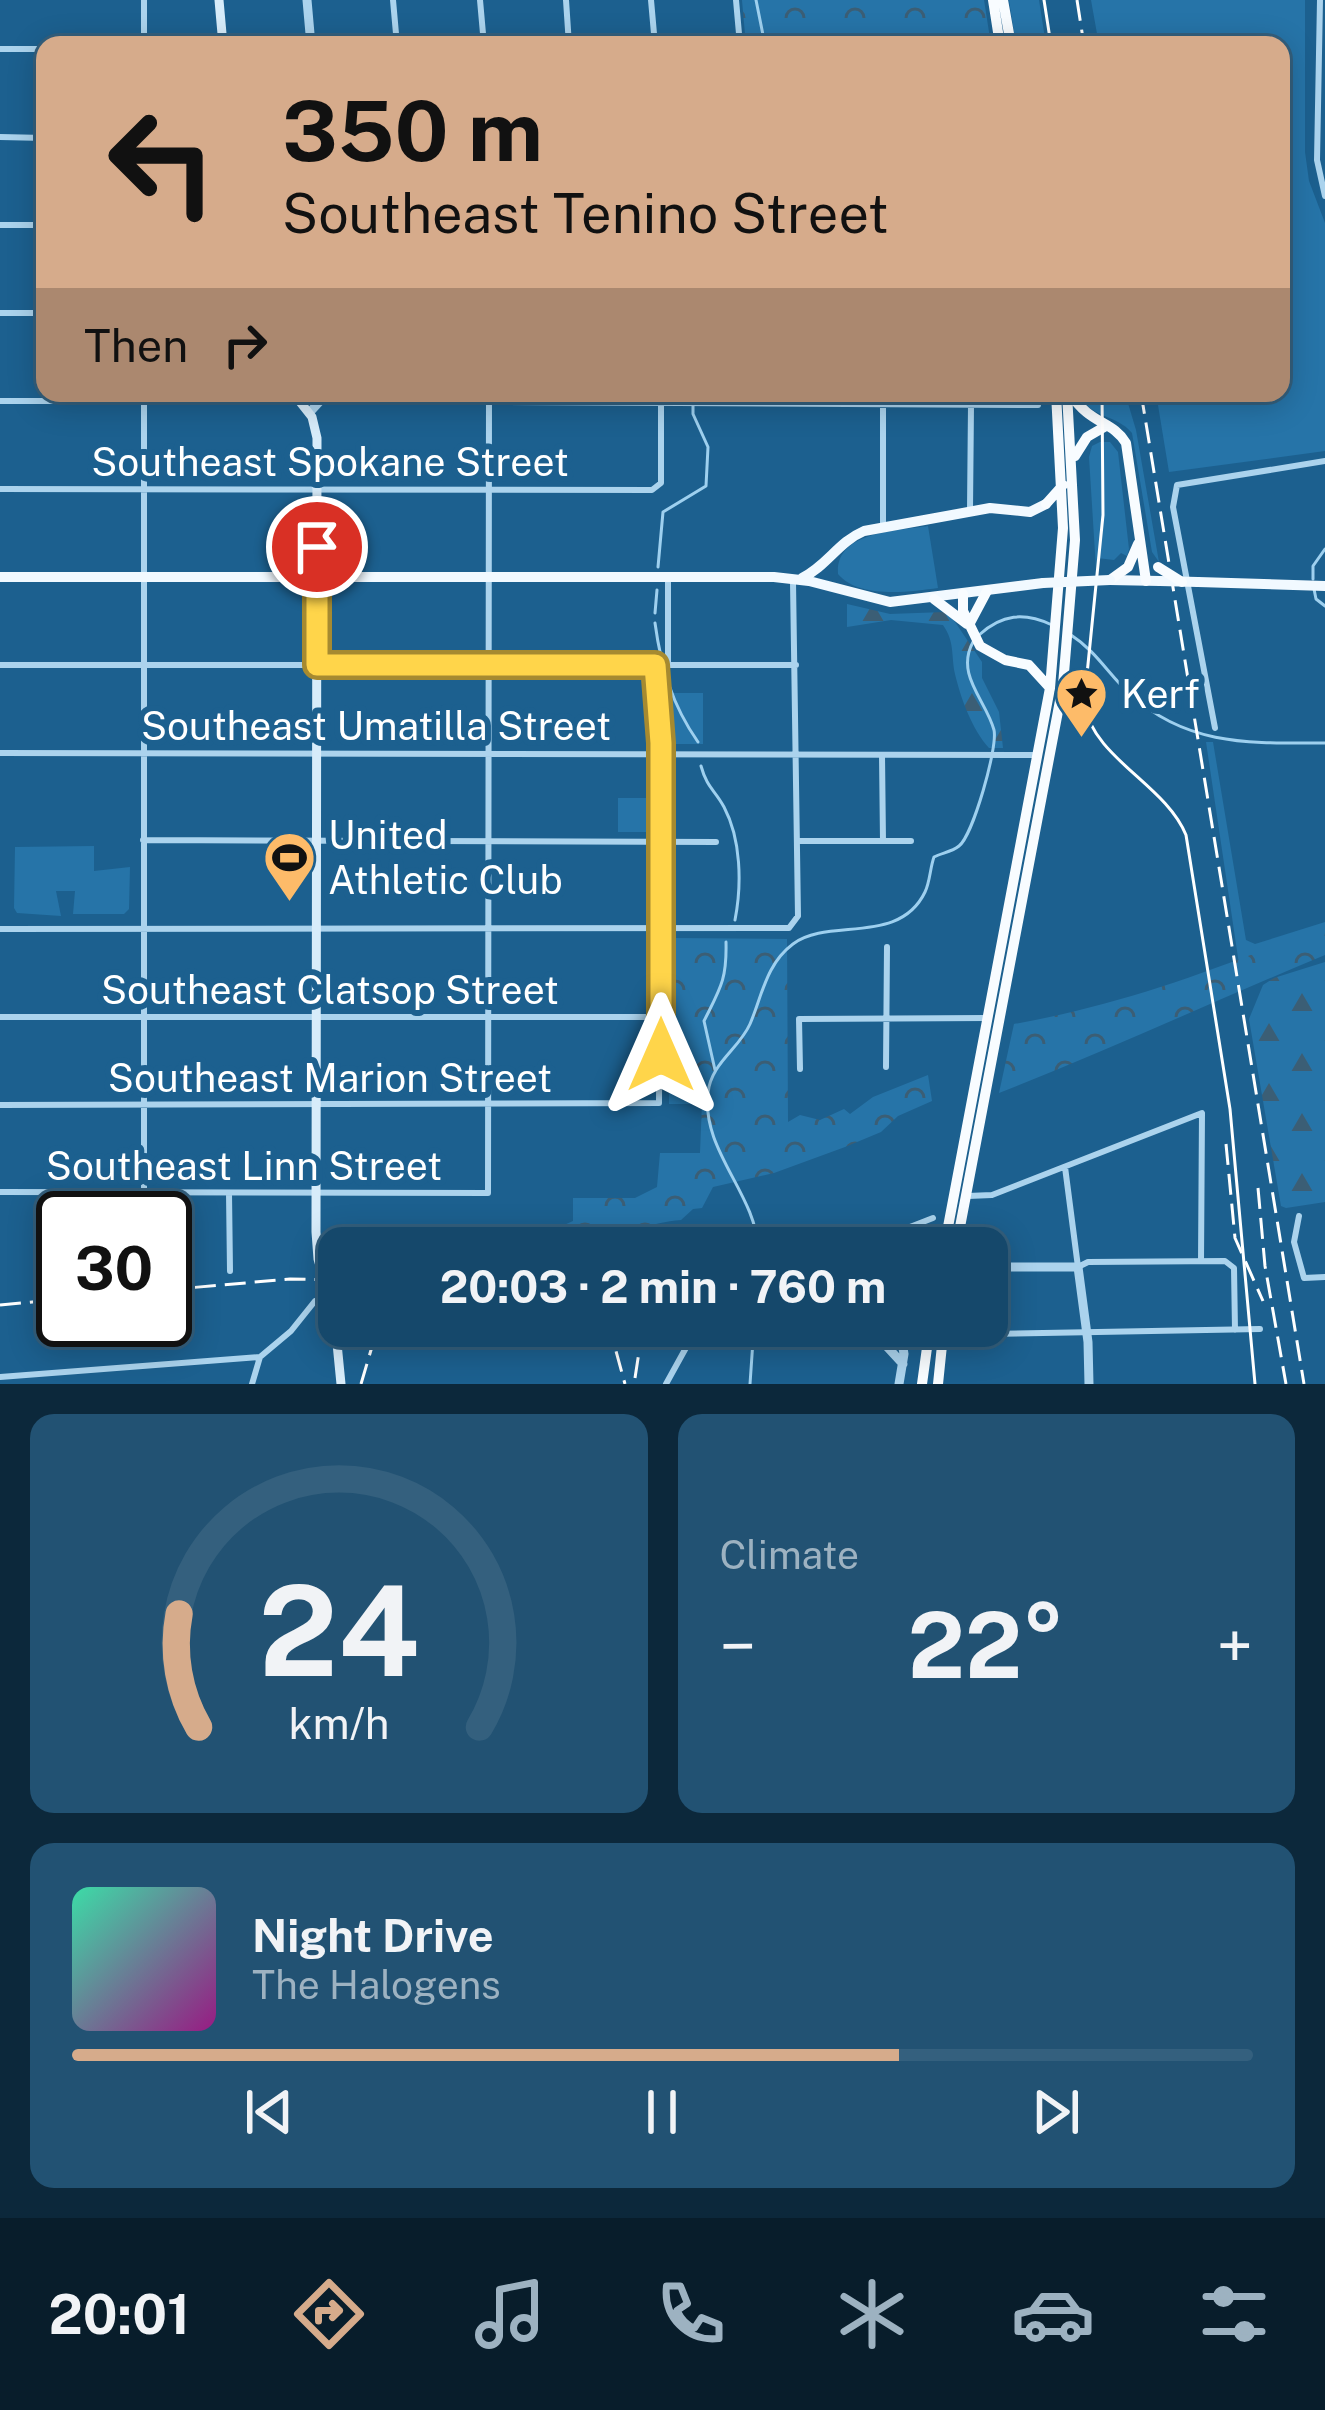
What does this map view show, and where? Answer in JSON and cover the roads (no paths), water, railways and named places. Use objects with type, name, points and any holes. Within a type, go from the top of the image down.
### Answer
[{"type":"highway","points":[[993,0],[999,36]]},
{"type":"highway","points":[[1003,0],[1009,36]]},
{"type":"highway","points":[[1057,402],[1064,620]]},
{"type":"highway","points":[[961,1227],[1049,770],[1075,540],[1069,402]]},
{"type":"highway","points":[[1075,402],[1085,415],[1117,430],[1126,443],[1139,541],[1153,581]]},
{"type":"highway","points":[[1073,459],[1087,437],[1106,426]]},
{"type":"highway","points":[[1046,504],[1063,485]]},
{"type":"highway","points":[[1139,541],[1158,567],[1182,582]]},
{"type":"highway","points":[[1110,580],[1131,563],[1139,541]]},
{"type":"highway","points":[[970,626],[987,591]]},
{"type":"highway","points":[[963,594],[977,642],[991,655],[1029,664],[1061,652]]},
{"type":"highway","points":[[934,599],[970,626]]},
{"type":"highway","points":[[948,1227],[1050,688],[1061,652]]},
{"type":"highway","points":[[1029,664],[1050,688]]},
{"type":"highway","points":[[922,1384],[927,1347]]},
{"type":"highway","points":[[938,1384],[942,1347]]},
{"type":"main road","points":[[219,0],[222,36]]},
{"type":"main road","points":[[301,402],[316,431],[318,1252]]},
{"type":"main road","points":[[796,579],[830,559],[849,538],[883,526],[990,508],[1030,512],[1046,504]]},
{"type":"main road","points":[[0,577],[796,579],[877,601],[1110,580],[1325,586]]},
{"type":"main road","points":[[336,1347],[341,1384]]},
{"type":"street","points":[[144,0],[144,36]]},
{"type":"street","points":[[307,0],[309,36]]},
{"type":"street","points":[[393,0],[396,36]]},
{"type":"street","points":[[480,0],[483,36]]},
{"type":"street","points":[[566,0],[568,36]]},
{"type":"street","points":[[651,0],[654,36]]},
{"type":"street","points":[[736,0],[739,36]]},
{"type":"street","points":[[1320,0],[1323,48],[1317,160],[1325,196]]},
{"type":"street","points":[[0,49],[36,49]]},
{"type":"street","points":[[0,137],[36,137]]},
{"type":"street","points":[[0,225],[36,225]]},
{"type":"street","points":[[0,313],[36,313]]},
{"type":"street","points":[[0,401],[36,400]]},
{"type":"street","points":[[144,402],[144,1191]]},
{"type":"street","points":[[310,412],[314,402]]},
{"type":"street","points":[[488,1105],[489,402]]},
{"type":"street","name":"Southeast Spokane Street","points":[[0,489],[652,490],[659,487],[661,402]]},
{"type":"street","points":[[736,402],[1038,405]]},
{"type":"street","points":[[883,405],[883,526]]},
{"type":"street","points":[[970,512],[971,405]]},
{"type":"street","points":[[1215,728],[1173,507],[1177,485],[1325,461]]},
{"type":"street","points":[[826,586],[830,559]]},
{"type":"street","points":[[661,1017],[662,665],[668,577]]},
{"type":"street","points":[[0,929],[742,930],[792,926],[798,916],[796,579]]},
{"type":"street","points":[[0,665],[796,665]]},
{"type":"street","name":"Southeast Umatilla Street","points":[[0,753],[1040,755]]},
{"type":"street","points":[[883,755],[883,841]]},
{"type":"street","points":[[143,841],[716,842]]},
{"type":"street","points":[[797,841],[911,842]]},
{"type":"street","points":[[886,1067],[887,947]]},
{"type":"street","name":"Southeast Clatsop Street","points":[[0,1017],[661,1017]]},
{"type":"street","name":"Southeast Marion Street","points":[[0,1105],[658,1103],[661,1017]]},
{"type":"street","points":[[800,1069],[799,1019],[987,1018]]},
{"type":"street","name":"Southeast Linn Street","points":[[192,1193],[488,1193],[488,1105]]},
{"type":"street","points":[[966,1196],[992,1195],[1202,1113],[1201,1261]]},
{"type":"street","points":[[1065,1167],[1087,1332],[1089,1384]]},
{"type":"street","name":"Southeast Linn Street","points":[[0,1192],[36,1193]]},
{"type":"street","points":[[229,1193],[230,1271]]},
{"type":"street","points":[[1299,1216],[1294,1242],[1304,1278],[1325,1277]]},
{"type":"street","points":[[910,1227],[933,1218]]},
{"type":"street","points":[[1008,1267],[1225,1262],[1234,1268],[1235,1330]]},
{"type":"street","points":[[252,1384],[260,1357],[318,1300]]},
{"type":"street","points":[[1008,1334],[1260,1329]]},
{"type":"street","points":[[666,1384],[686,1347]]},
{"type":"street","points":[[887,1347],[903,1364]]},
{"type":"street","points":[[899,1384],[903,1347]]},
{"type":"street","points":[[0,1377],[260,1357]]},
{"type":"waterway","points":[[756,0],[763,36]]},
{"type":"waterway","points":[[658,567],[663,512],[706,486],[708,447],[693,414],[693,402]]},
{"type":"waterway","points":[[1313,579],[1313,566],[1325,549]]},
{"type":"waterway","points":[[1314,589],[1316,599],[1325,606]]},
{"type":"waterway","points":[[655,613],[657,590]]},
{"type":"waterway","points":[[979,635],[1014,617],[1052,625]]},
{"type":"waterway","points":[[655,623],[669,685],[698,742]]},
{"type":"waterway","points":[[1071,635],[1130,694],[1175,724],[1222,738],[1325,743]]},
{"type":"waterway","points":[[755,1227],[713,1134],[708,1114],[710,1082],[745,1033],[784,952],[808,936],[898,919],[925,892],[934,857],[965,839],[983,790],[994,739],[970,676],[968,654],[973,642]]},
{"type":"waterway","points":[[701,766],[734,833],[739,877],[735,920]]},
{"type":"waterway","points":[[715,1070],[704,1021],[721,984],[726,942]]},
{"type":"waterway","points":[[750,1384],[753,1347]]},
{"type":"tram line","points":[[1044,0],[1050,36]]},
{"type":"tram line","points":[[1102,402],[1103,515],[1084,704],[1101,740],[1163,801],[1186,835],[1230,1109],[1255,1384]]},
{"type":"railway","points":[[1077,0],[1083,36]]},
{"type":"railway","points":[[1142,402],[1304,1384]]},
{"type":"railway","points":[[1226,1144],[1235,1238],[1263,1301]]},
{"type":"railway","points":[[1258,1188],[1265,1266],[1286,1384]]},
{"type":"railway","points":[[192,1288],[318,1280]]},
{"type":"railway","points":[[0,1305],[36,1302]]},
{"type":"railway","points":[[361,1384],[373,1347]]},
{"type":"railway","points":[[613,1347],[625,1384]]},
{"type":"railway","points":[[635,1378],[639,1352]]},
{"type":"place","name":"Kerf","points":[[1082,740]]},
{"type":"place","name":"United Athletic Club","points":[[289,903]]}]
